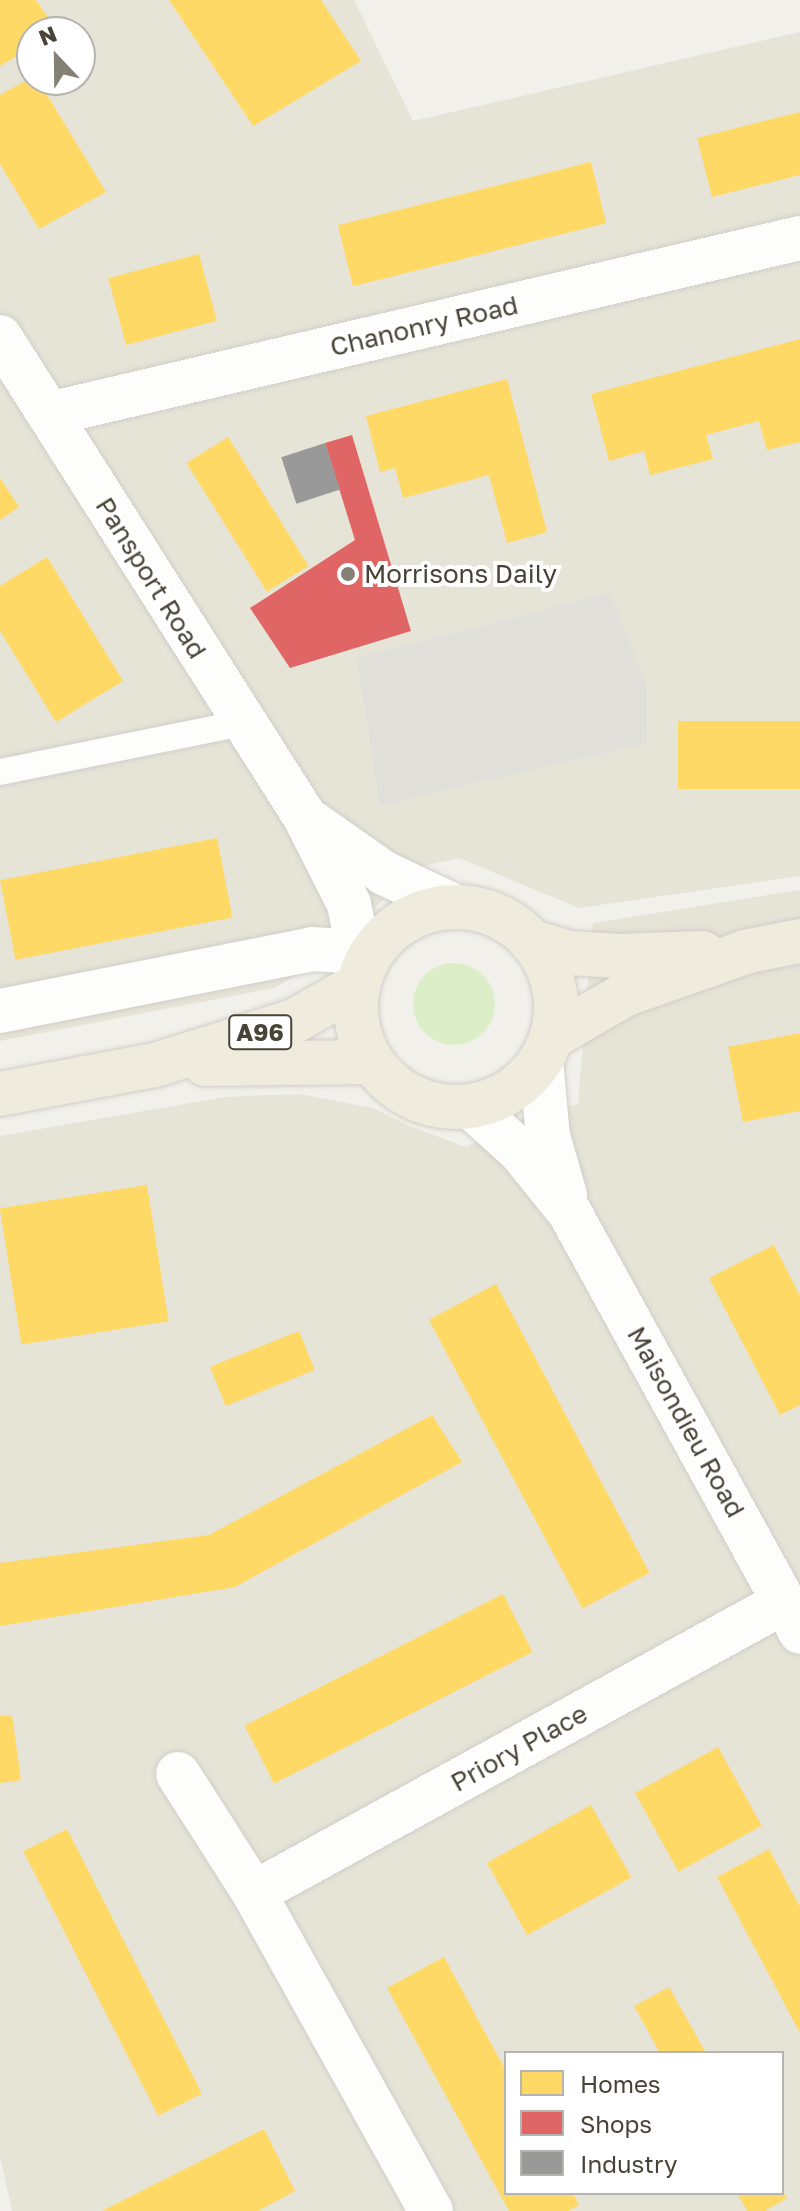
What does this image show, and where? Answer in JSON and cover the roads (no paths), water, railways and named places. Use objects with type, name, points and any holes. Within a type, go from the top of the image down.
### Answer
[{"type":"highway","name":"A96","points":[[0,1094],[155,1065],[296,1020],[360,969],[390,931],[432,909],[456,907],[498,916],[532,942],[550,970],[557,1004],[547,1049]]},
{"type":"highway","name":"A96","points":[[360,969],[355,1012],[360,1038],[371,1062],[390,1084],[415,1099],[442,1107],[471,1107],[504,1096],[547,1049],[626,994],[749,951],[800,941]]},
{"type":"highway","name":"A96","points":[[532,942],[570,953],[619,956],[749,951]]},
{"type":"highway","name":"A96","points":[[155,1065],[371,1062]]},
{"type":"street","name":"Chanonry Road","points":[[49,414],[800,238]]},
{"type":"street","name":"Pansport Road","points":[[0,337],[242,723],[305,817]]},
{"type":"street","points":[[305,817],[384,873],[456,907]]},
{"type":"street","points":[[305,817],[349,904],[360,969]]},
{"type":"street","points":[[0,1011],[312,949],[360,969]]},
{"type":"street","points":[[547,1049],[548,1136],[570,1213]]},
{"type":"street","points":[[471,1107],[520,1151],[570,1213]]},
{"type":"street","name":"Maisondieu Road","points":[[570,1213],[792,1617]]},
{"type":"street","name":"Priory Place","points":[[254,1893],[792,1617]]},
{"type":"street","points":[[178,1774],[254,1893],[431,2211]]},
{"type":"lane","points":[[0,772],[242,723]]},
{"type":"place","name":"Morrisons Daily","points":[[348,574]]}]
